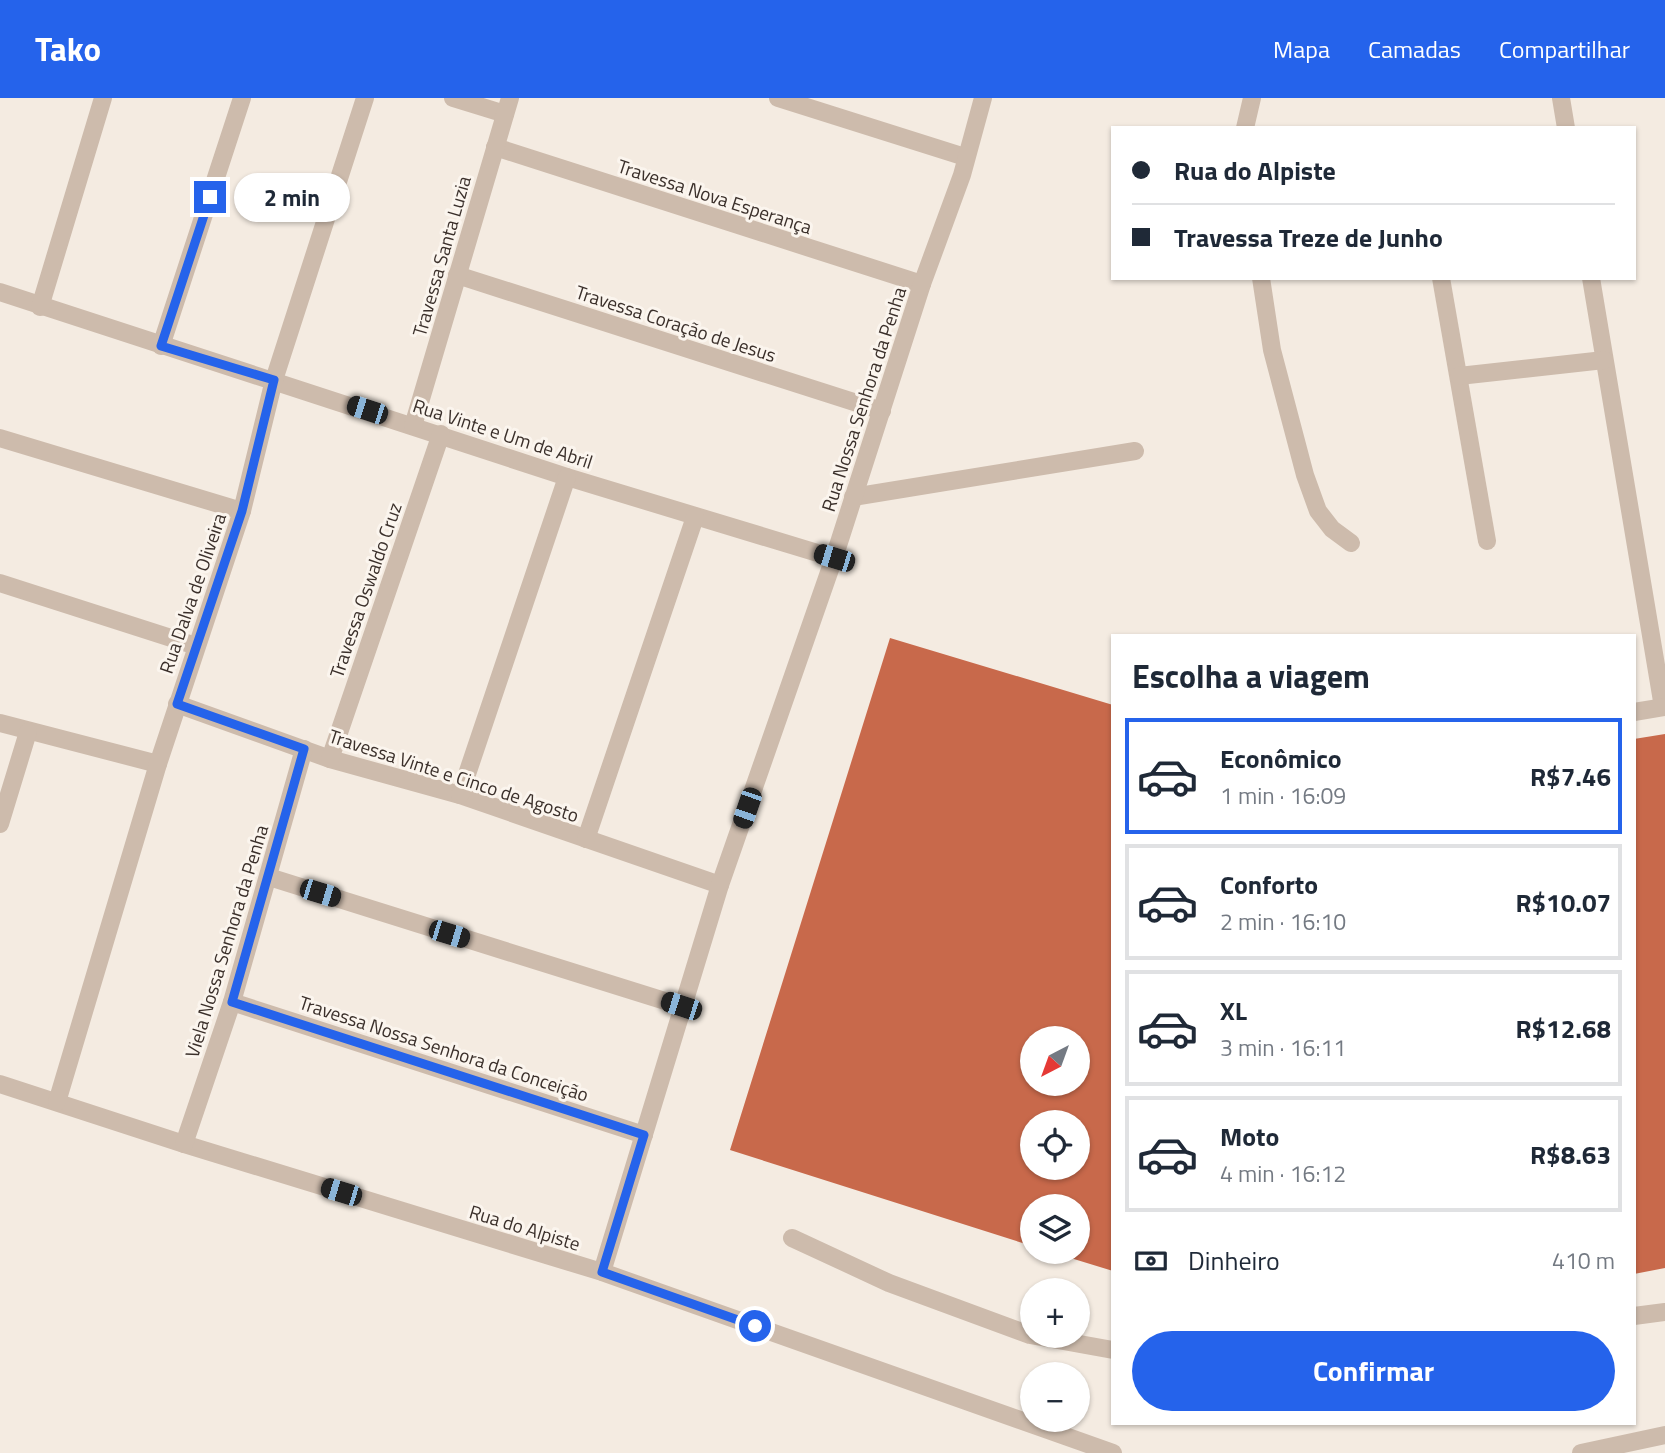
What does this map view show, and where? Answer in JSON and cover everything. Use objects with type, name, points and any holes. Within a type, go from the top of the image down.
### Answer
[{"type":"street","points":[[40,307],[103,98]]},
{"type":"street","points":[[161,346],[242,98]]},
{"type":"street","name":"Rua Dalva de Oliveira","points":[[57,1102],[158,764],[242,511],[274,380],[365,98]]},
{"type":"street","points":[[453,98],[507,106]]},
{"type":"street","points":[[778,98],[965,156]]},
{"type":"street","name":"Rua Nossa Senhora da Penha","points":[[602,1272],[720,884],[834,558],[922,284],[962,175],[965,156],[983,98]]},
{"type":"street","points":[[1245,126],[1252,98]]},
{"type":"street","points":[[1561,98],[1566,126]]},
{"type":"street","name":"Travessa Santa Luzia","points":[[413,426],[507,106]]},
{"type":"street","name":"Travessa Nova Esperança","points":[[495,147],[922,284]]},
{"type":"street","name":"Travessa Coração de Jesus","points":[[457,275],[882,411]]},
{"type":"street","points":[[1261,280],[1272,350],[1305,475],[1318,511],[1332,529],[1351,543]]},
{"type":"street","points":[[1441,280],[1487,541]]},
{"type":"street","points":[[1591,280],[1664,707],[1636,712]]},
{"type":"street","name":"Rua Vinte e Um de Abril","points":[[0,292],[567,477],[834,558]]},
{"type":"street","points":[[1459,376],[1604,360]]},
{"type":"street","name":"Travessa Oswaldo Cruz","points":[[330,759],[440,435]]},
{"type":"street","points":[[0,438],[242,511]]},
{"type":"street","points":[[853,497],[1135,451]]},
{"type":"street","points":[[460,795],[567,477]]},
{"type":"street","points":[[586,839],[695,517]]},
{"type":"street","points":[[0,583],[196,646]]},
{"type":"street","name":"Travessa Vinte e Cinco de Agosto","points":[[177,704],[330,759],[460,795],[720,884]]},
{"type":"street","points":[[0,723],[158,764]]},
{"type":"street","points":[[0,824],[28,732]]},
{"type":"street","name":"Viela Nossa Senhora da Penha","points":[[184,1144],[232,1002],[304,749]]},
{"type":"street","points":[[269,877],[681,1006]]},
{"type":"street","name":"Travessa Nossa Senhora da Conceição","points":[[232,1002],[644,1135]]},
{"type":"street","name":"Rua do Alpiste","points":[[0,1084],[184,1144],[602,1272],[1113,1453]]},
{"type":"street","points":[[792,1238],[889,1283],[1030,1335],[1111,1350]]},
{"type":"street","points":[[1636,1316],[1665,1312]]},
{"type":"street","points":[[1581,1453],[1665,1436]]},
{"type":"building","points":[[890,638],[1111,704],[1111,1270],[1090,1264],[1090,1194],[1020,1194],[1020,1242],[730,1150]]},
{"type":"building","points":[[1665,734],[1665,1268],[1636,1274],[1636,739]]},
{"type":"route","points":[[210,197],[161,346],[274,380],[242,511],[177,704],[304,749],[232,1002],[644,1135],[602,1272],[755,1326]]}]
